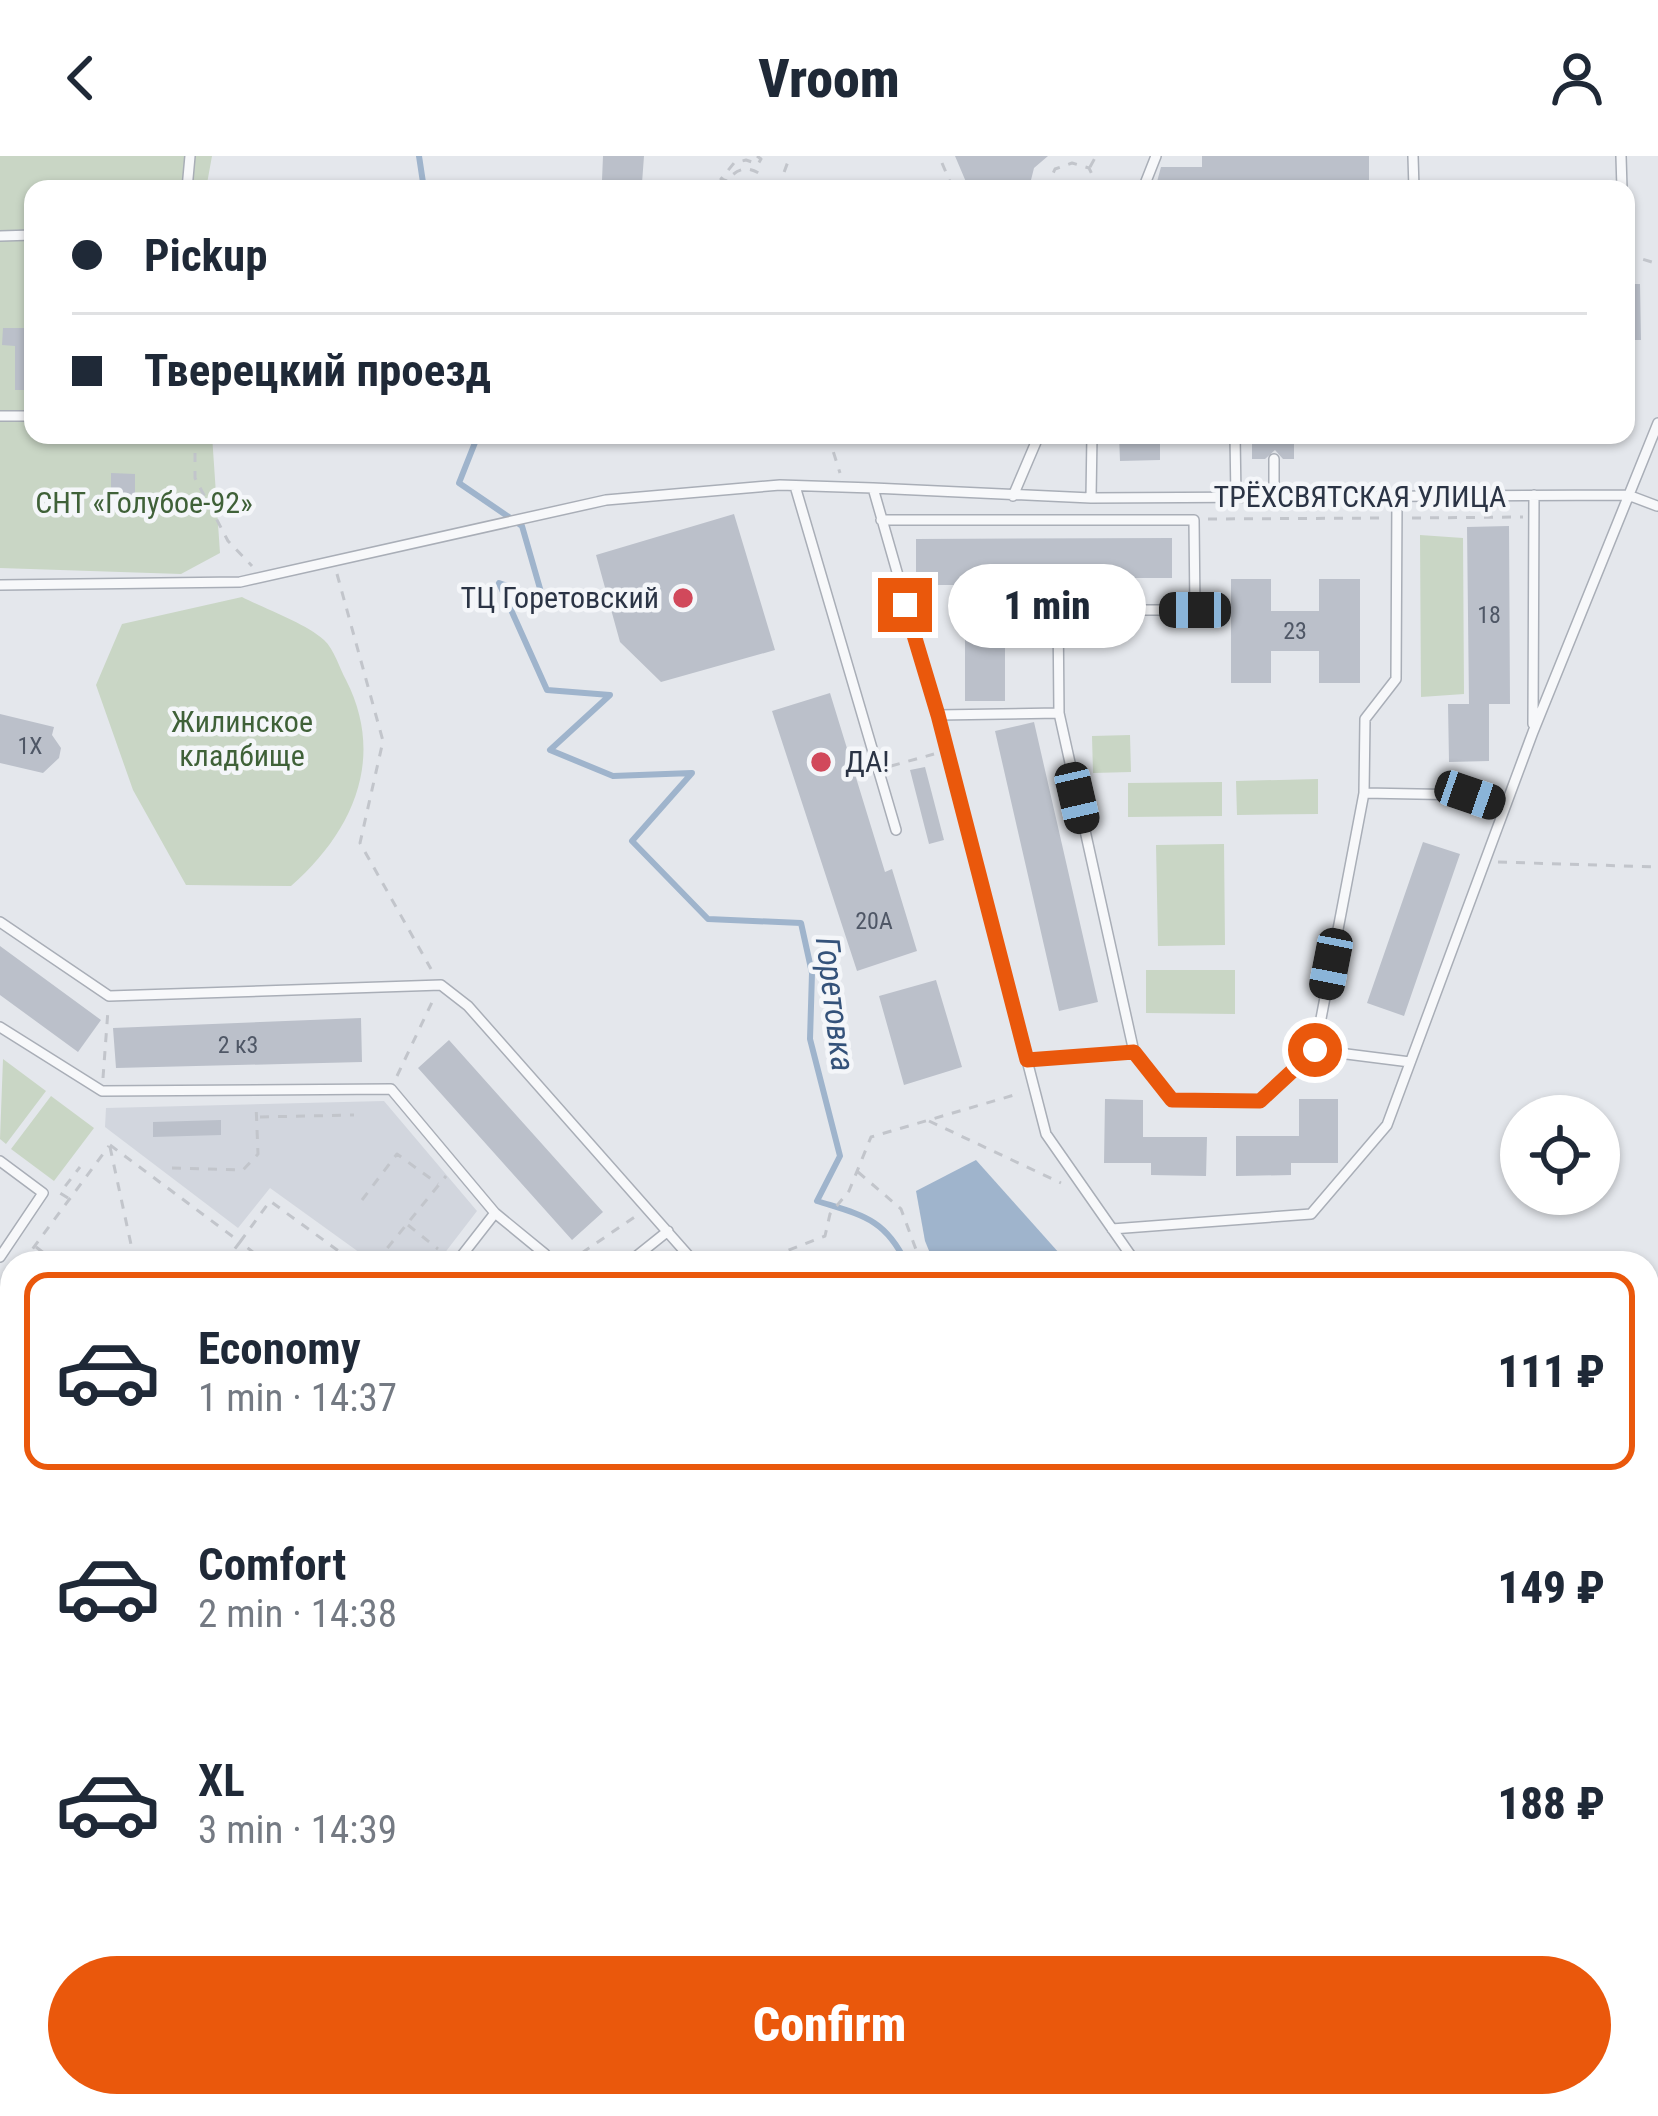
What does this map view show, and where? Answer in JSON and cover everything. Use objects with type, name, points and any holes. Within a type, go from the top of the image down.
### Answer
[{"type":"lane","points":[[1112,1229],[1311,1214],[1387,1125],[1533,732],[1658,423]]},
{"type":"lane","points":[[1013,496],[1035,444]]},
{"type":"lane","points":[[1091,498],[1092,444]]},
{"type":"lane","points":[[1235,444],[1236,498]]},
{"type":"lane","points":[[1274,459],[1274,498]]},
{"type":"lane","points":[[795,486],[896,830]]},
{"type":"lane","name":"ТРЁХСВЯТСКАЯ УЛИЦА","points":[[0,585],[240,582],[606,500],[795,486],[1091,498],[1628,495]]},
{"type":"lane","points":[[873,488],[938,715],[1046,1134],[1128,1251]]},
{"type":"lane","points":[[1533,732],[1534,495]]},
{"type":"lane","points":[[1628,495],[1658,506]]},
{"type":"lane","points":[[881,520],[1194,520],[1195,610],[1058,610],[1058,713],[1134,1052],[1172,1100],[1260,1101],[1315,1050],[1364,793],[1365,719],[1396,679],[1396,499]]},
{"type":"lane","points":[[938,715],[1058,713]]},
{"type":"lane","points":[[1364,793],[1470,795],[1505,807]]},
{"type":"lane","points":[[0,922],[109,996],[441,985],[468,1006],[684,1251]]},
{"type":"lane","points":[[0,1027],[102,1091],[391,1088],[495,1213],[540,1251]]},
{"type":"lane","points":[[1315,1050],[1410,1062]]},
{"type":"lane","points":[[1027,1060],[1134,1052]]},
{"type":"lane","points":[[0,1161],[44,1193],[4,1251]]},
{"type":"lane","points":[[465,1251],[495,1213]]},
{"type":"lane","points":[[643,1251],[668,1232]]},
{"type":"path","points":[[1089,169],[1096,156]]},
{"type":"path","points":[[724,180],[734,163],[758,164],[760,157]]},
{"type":"path","points":[[942,163],[949,180]]},
{"type":"path","points":[[1048,180],[1063,164],[1089,169]]},
{"type":"path","points":[[728,180],[748,168],[760,174],[761,180]]},
{"type":"path","points":[[1089,169],[1094,180]]},
{"type":"path","points":[[195,444],[195,478],[228,541],[248,557],[259,578]]},
{"type":"path","points":[[831,444],[845,487]]},
{"type":"path","points":[[1194,520],[1534,517]]},
{"type":"path","points":[[334,562],[383,741],[360,843],[441,985],[391,1088]]},
{"type":"path","points":[[878,770],[947,751]]},
{"type":"path","points":[[1485,862],[1658,867]]},
{"type":"path","points":[[102,1091],[109,996]]},
{"type":"path","points":[[787,1251],[825,1237],[830,1214],[849,1191],[871,1137],[1034,1089]]},
{"type":"path","points":[[172,1168],[243,1170],[258,1154],[256,1090]]},
{"type":"path","points":[[257,1117],[354,1115]]},
{"type":"path","points":[[928,1120],[1062,1184]]},
{"type":"path","points":[[30,1251],[110,1145]]},
{"type":"path","points":[[110,1145],[252,1251]]},
{"type":"path","points":[[110,1145],[132,1251]]},
{"type":"path","points":[[362,1201],[397,1154],[439,1185]]},
{"type":"path","points":[[385,1251],[455,1165]]},
{"type":"path","points":[[70,1199],[60,1193],[80,1167]]},
{"type":"path","points":[[857,1171],[902,1209],[917,1251]]},
{"type":"path","points":[[233,1251],[270,1201],[339,1251]]},
{"type":"path","points":[[585,1251],[647,1209]]},
{"type":"path","points":[[407,1224],[437,1249]]},
{"type":"path","points":[[34,1246],[41,1251]]},
{"type":"shaded area","points":[[384,1101],[477,1211],[446,1251],[357,1251],[270,1188],[238,1228],[105,1127],[106,1108]]},
{"type":"green space","name":"СНТ «Голубое-92»","points":[[0,156],[212,156],[208,180],[24,180],[24,444],[213,444],[220,553],[181,574],[0,568]]},
{"type":"green space","points":[[1420,535],[1463,538],[1464,694],[1421,697]]},
{"type":"green space","name":"Жилинское кладбище","points":[[242,597],[328,644],[358,709],[363,765],[346,818],[313,865],[291,886],[186,885],[133,790],[96,685],[122,624]]},
{"type":"green space","points":[[1130,735],[1131,772],[1093,773],[1092,736]]},
{"type":"green space","points":[[1318,779],[1318,814],[1237,815],[1236,781]]},
{"type":"green space","points":[[1222,782],[1222,816],[1128,817],[1128,783]]},
{"type":"green space","points":[[1224,844],[1225,945],[1158,946],[1156,845]]},
{"type":"green space","points":[[1146,970],[1235,970],[1235,1014],[1146,1013]]},
{"type":"green space","points":[[3,1059],[46,1091],[6,1144],[0,1139]]},
{"type":"green space","points":[[51,1096],[94,1128],[54,1181],[11,1149]]},
{"type":"water","points":[[976,1160],[1057,1251],[929,1251],[916,1191]]},
{"type":"building","points":[[603,156],[644,156],[642,180],[602,180]]},
{"type":"building","points":[[955,156],[1048,156],[1034,168],[1031,180],[965,180]]},
{"type":"building","points":[[1202,156],[1369,156],[1369,180],[1157,180],[1161,167],[1202,167]]},
{"type":"building","points":[[1635,284],[1640,284],[1641,340],[1635,340]]},
{"type":"building","points":[[3,328],[24,328],[24,390],[15,390],[15,346],[2,345]]},
{"type":"building","points":[[1119,444],[1160,444],[1160,460],[1120,461]]},
{"type":"building","points":[[1252,444],[1294,444],[1294,459],[1283,459],[1275,450],[1265,459],[1252,459]]},
{"type":"building","points":[[111,473],[135,474],[135,511],[111,511]]},
{"type":"building","name":"ТЦ Горетовский","points":[[734,514],[775,650],[661,682],[620,642],[596,555]]},
{"type":"building","points":[[1509,526],[1510,704],[1489,704],[1489,761],[1449,762],[1448,704],[1469,704],[1467,527]]},
{"type":"building","points":[[1172,538],[1172,578],[1005,578],[1005,701],[965,701],[965,585],[916,585],[916,539]]},
{"type":"building","points":[[1231,579],[1271,579],[1271,611],[1319,611],[1319,579],[1360,579],[1360,683],[1319,683],[1319,651],[1271,651],[1271,683],[1231,683]]},
{"type":"building","points":[[830,693],[885,872],[892,869],[917,951],[857,971],[772,711]]},
{"type":"building","points":[[0,714],[54,727],[59,758],[43,773],[0,763]]},
{"type":"building","points":[[1034,722],[1098,1002],[1059,1011],[995,731]]},
{"type":"building","points":[[925,767],[944,840],[929,844],[910,770]]},
{"type":"building","points":[[1423,842],[1460,854],[1404,1016],[1367,1003]]},
{"type":"building","points":[[0,946],[101,1020],[78,1052],[0,995]]},
{"type":"building","points":[[936,980],[962,1067],[904,1085],[879,996]]},
{"type":"building","points":[[361,1018],[362,1062],[116,1068],[113,1028]]},
{"type":"building","points":[[449,1040],[603,1212],[572,1240],[418,1068]]},
{"type":"building","points":[[1105,1099],[1143,1100],[1143,1137],[1207,1137],[1206,1176],[1151,1175],[1151,1163],[1104,1163]]},
{"type":"building","points":[[1299,1099],[1338,1099],[1338,1163],[1291,1163],[1291,1175],[1236,1176],[1236,1136],[1299,1136]]},
{"type":"building","points":[[221,1120],[221,1135],[153,1137],[153,1122]]},
{"type":"waterway","name":"Горетовка","points":[[419,156],[423,180]]},
{"type":"waterway","name":"Горетовка","points":[[474,444],[459,483],[522,526],[543,599],[499,583],[547,690],[610,695],[550,750],[613,776],[692,773],[632,841],[708,919],[801,923],[812,973],[810,1039],[840,1156],[817,1201],[880,1227],[900,1251]]},
{"type":"place","name":"ТЦ Горетовский","points":[[683,598]]},
{"type":"place","name":"ДА!","points":[[821,762]]},
{"type":"route","points":[[905,605],[1027,1060],[1134,1052],[1172,1100],[1260,1101],[1315,1050]]}]
